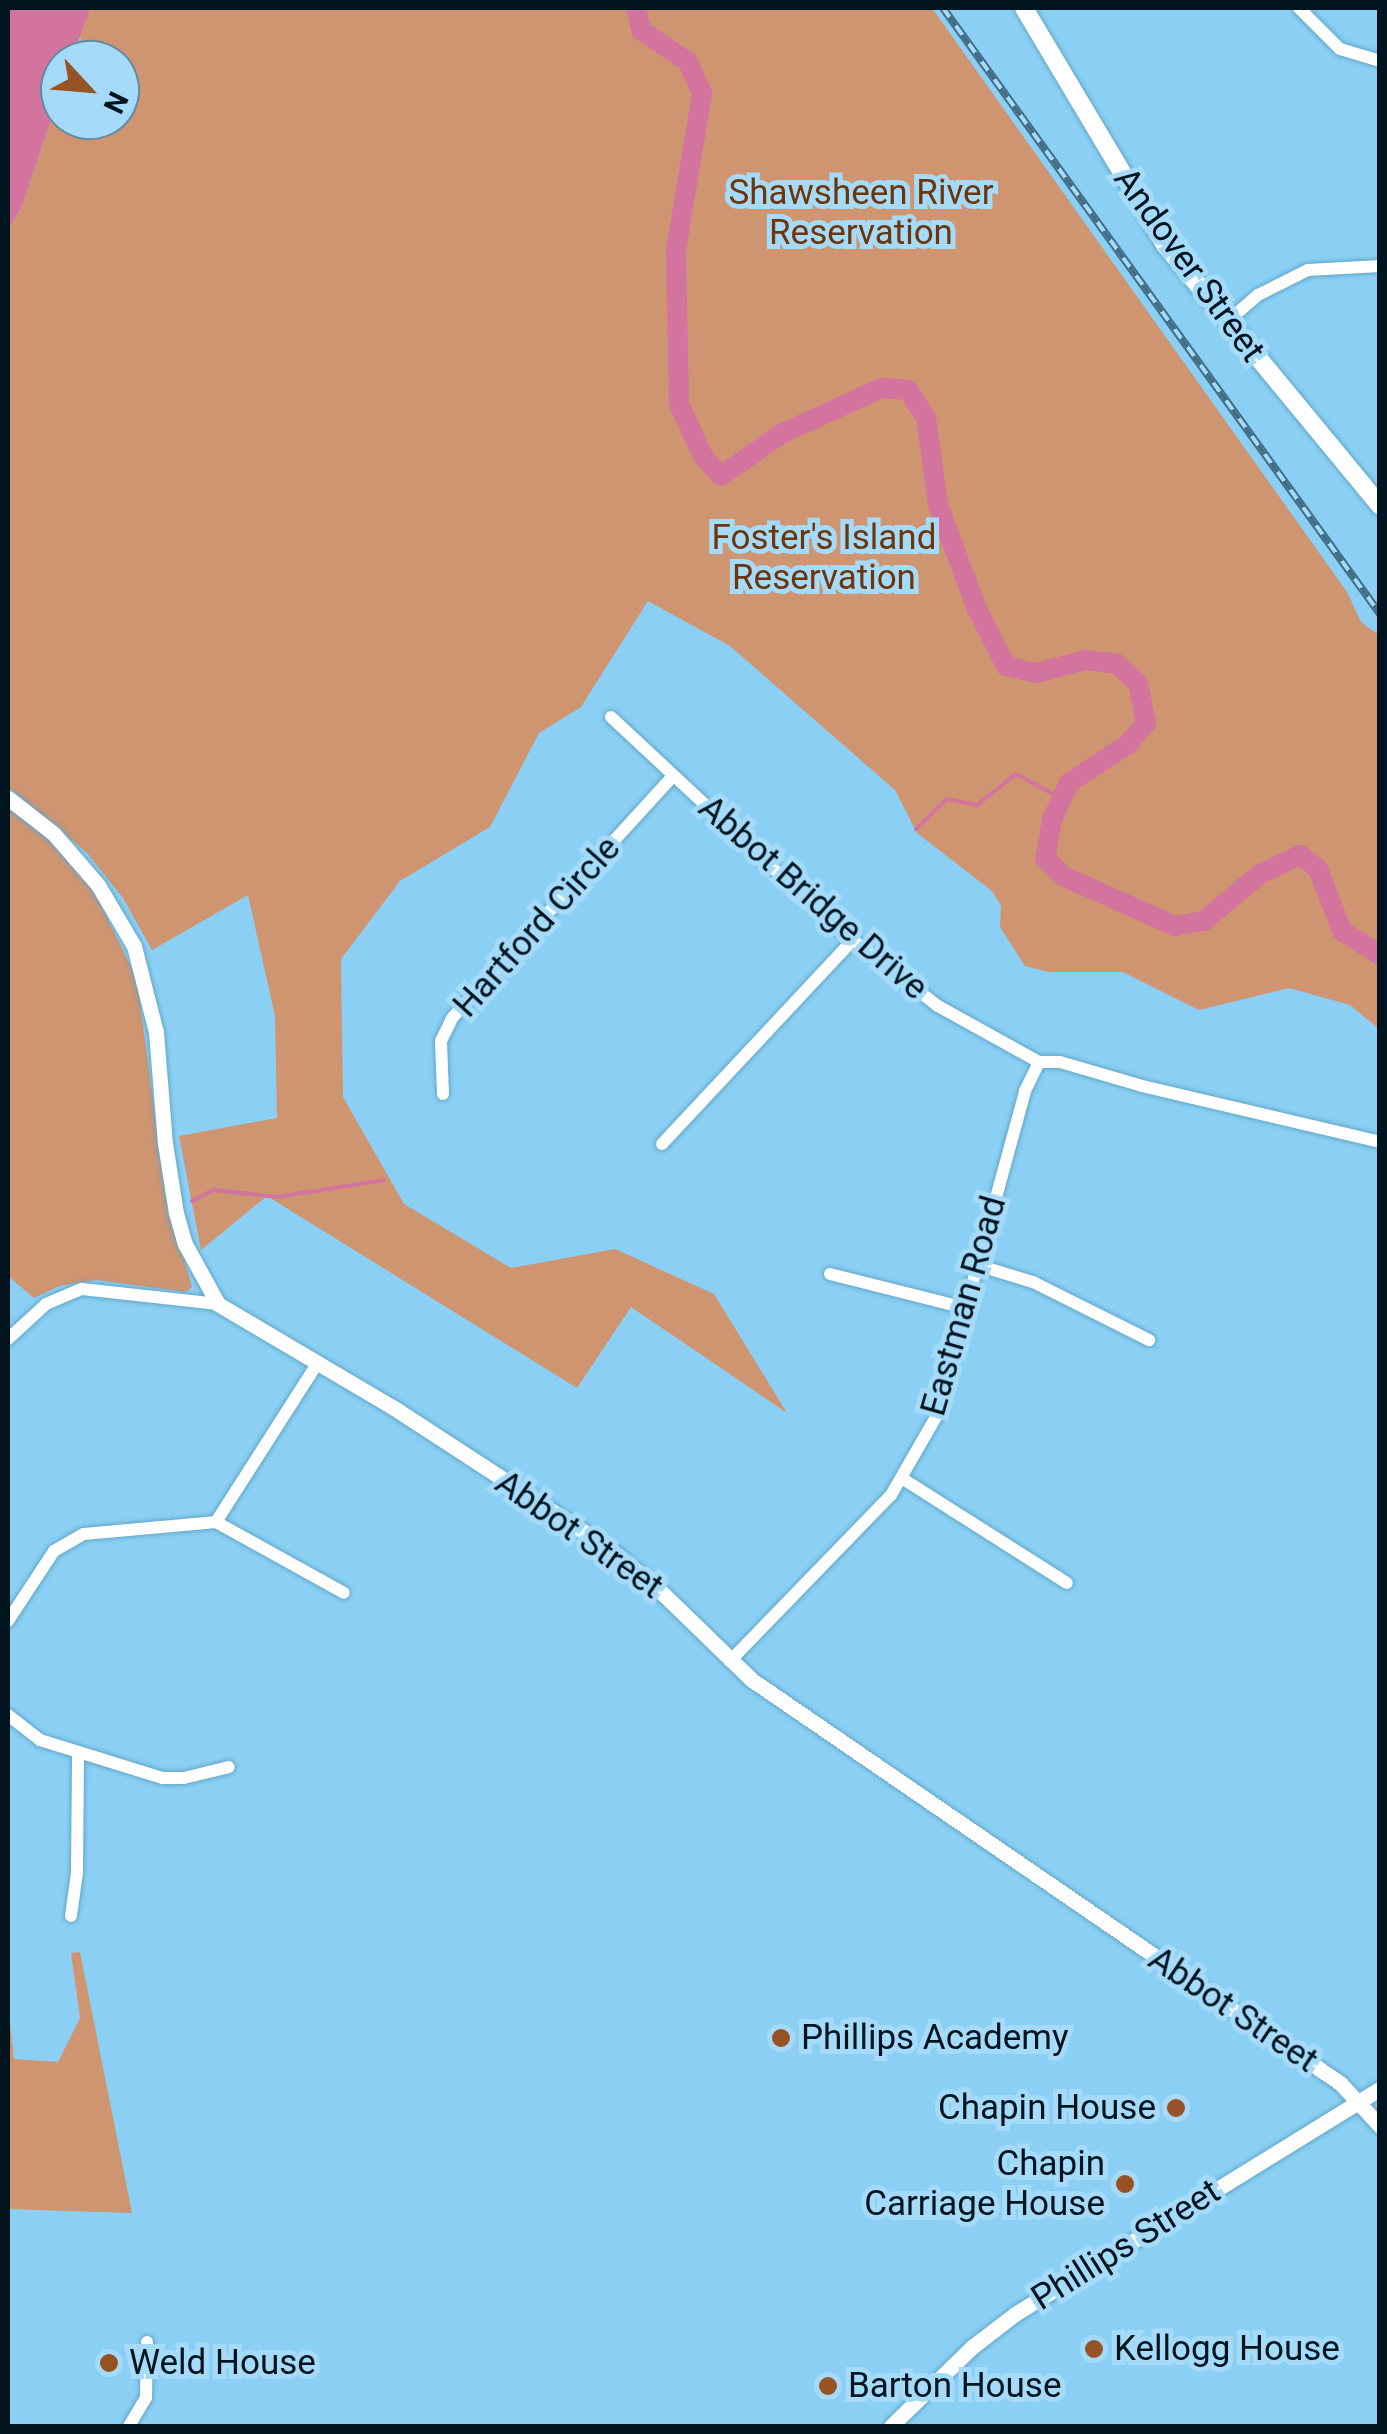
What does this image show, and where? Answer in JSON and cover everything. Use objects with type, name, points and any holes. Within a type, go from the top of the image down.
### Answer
[{"type":"main road","name":"Andover Street","points":[[1024,8],[1166,246],[1380,506]]},
{"type":"street","points":[[1299,8],[1340,49],[1380,61]]},
{"type":"street","points":[[1228,321],[1258,295],[1308,270],[1380,266]]},
{"type":"street","name":"Abbot Bridge Drive","points":[[611,717],[852,940],[938,1006],[1039,1062],[1060,1062],[1142,1086],[1380,1142]]},
{"type":"street","name":"Hartford Circle","points":[[442,1094],[442,1041],[452,1018],[674,776]]},
{"type":"street","name":"Abbot Street","points":[[8,798],[54,834],[98,886],[134,946],[156,1032],[164,1143],[176,1212],[185,1244],[218,1304],[442,1439],[606,1546],[665,1594],[730,1661],[838,1741],[1325,2073],[1380,2126]]},
{"type":"street","points":[[662,1144],[852,940]]},
{"type":"street","name":"Eastman Road","points":[[730,1661],[903,1479],[936,1417],[1024,1091],[1039,1062]]},
{"type":"street","points":[[976,1265],[1033,1282],[1150,1340]]},
{"type":"street","points":[[830,1274],[965,1308]]},
{"type":"street","points":[[8,1339],[46,1304],[82,1290],[218,1304]]},
{"type":"street","points":[[216,1522],[317,1364]]},
{"type":"street","points":[[903,1479],[1066,1584]]},
{"type":"street","points":[[8,1621],[54,1552],[84,1534],[216,1522],[344,1593]]},
{"type":"street","points":[[8,1715],[40,1740],[162,1778],[184,1778],[229,1767]]},
{"type":"street","points":[[71,1916],[78,1873],[78,1752]]},
{"type":"street","name":"Phillips Street","points":[[891,2426],[972,2347],[1015,2314],[1380,2089]]},
{"type":"street","points":[[129,2426],[146,2398],[147,2342]]},
{"type":"green space","points":[[30,8],[932,8],[1347,592],[1361,622],[1379,635],[1379,1029],[1350,1005],[1289,988],[1199,1010],[1123,972],[1049,972],[1025,966],[1000,927],[1001,906],[992,891],[917,833],[895,790],[730,646],[648,601],[581,707],[539,733],[490,827],[400,881],[341,959],[343,1097],[404,1204],[511,1268],[615,1249],[714,1294],[787,1413],[631,1307],[577,1388],[267,1196],[201,1250],[179,1136],[277,1118],[275,1016],[248,895],[152,950],[123,898],[87,853],[8,787],[8,230],[22,206],[44,140],[140,140],[140,40],[81,38]]},
{"type":"green space","points":[[8,807],[49,839],[93,889],[137,979],[165,1192],[192,1287],[186,1292],[97,1280],[59,1286],[34,1298],[8,1276]]},
{"type":"green space","points":[[80,1952],[132,2213],[8,2209],[8,2004],[14,2059],[58,2062],[80,2018],[71,1953]]},
{"type":"shaded area","points":[[8,8],[90,8],[79,40],[40,40],[40,140],[44,140],[22,206],[8,230]]},
{"type":"waterway","points":[[636,8],[641,30],[688,62],[702,94],[676,250],[679,404],[703,456],[721,476],[781,434],[882,388],[908,390],[926,418],[938,505],[977,609],[1006,666],[1036,673],[1086,660],[1117,664],[1138,683],[1146,723],[1128,744],[1069,783],[1052,820],[1045,858],[1063,876],[1175,926],[1204,921],[1260,874],[1300,855],[1318,869],[1342,931],[1380,955]]},
{"type":"waterway","points":[[916,829],[947,799],[977,805],[1016,774],[1062,799]]},
{"type":"waterway","points":[[192,1201],[214,1190],[277,1197],[384,1180]]},
{"type":"waterway","points":[[8,2038],[8,2092]]},
{"type":"railway","points":[[943,8],[1380,614]]},
{"type":"place","name":"Phillips Academy","points":[[781,2038]]},
{"type":"place","name":"Chapin House","points":[[1176,2108]]},
{"type":"place","name":"Chapin Carriage House","points":[[1125,2184]]},
{"type":"place","name":"Kellogg House","points":[[1094,2349]]},
{"type":"place","name":"Weld House","points":[[109,2363]]},
{"type":"place","name":"Barton House","points":[[828,2386]]},
{"type":"park label","name":"Shawsheen River Reservation","points":[[861,213]]},
{"type":"park label","name":"Foster's Island Reservation","points":[[824,558]]}]
